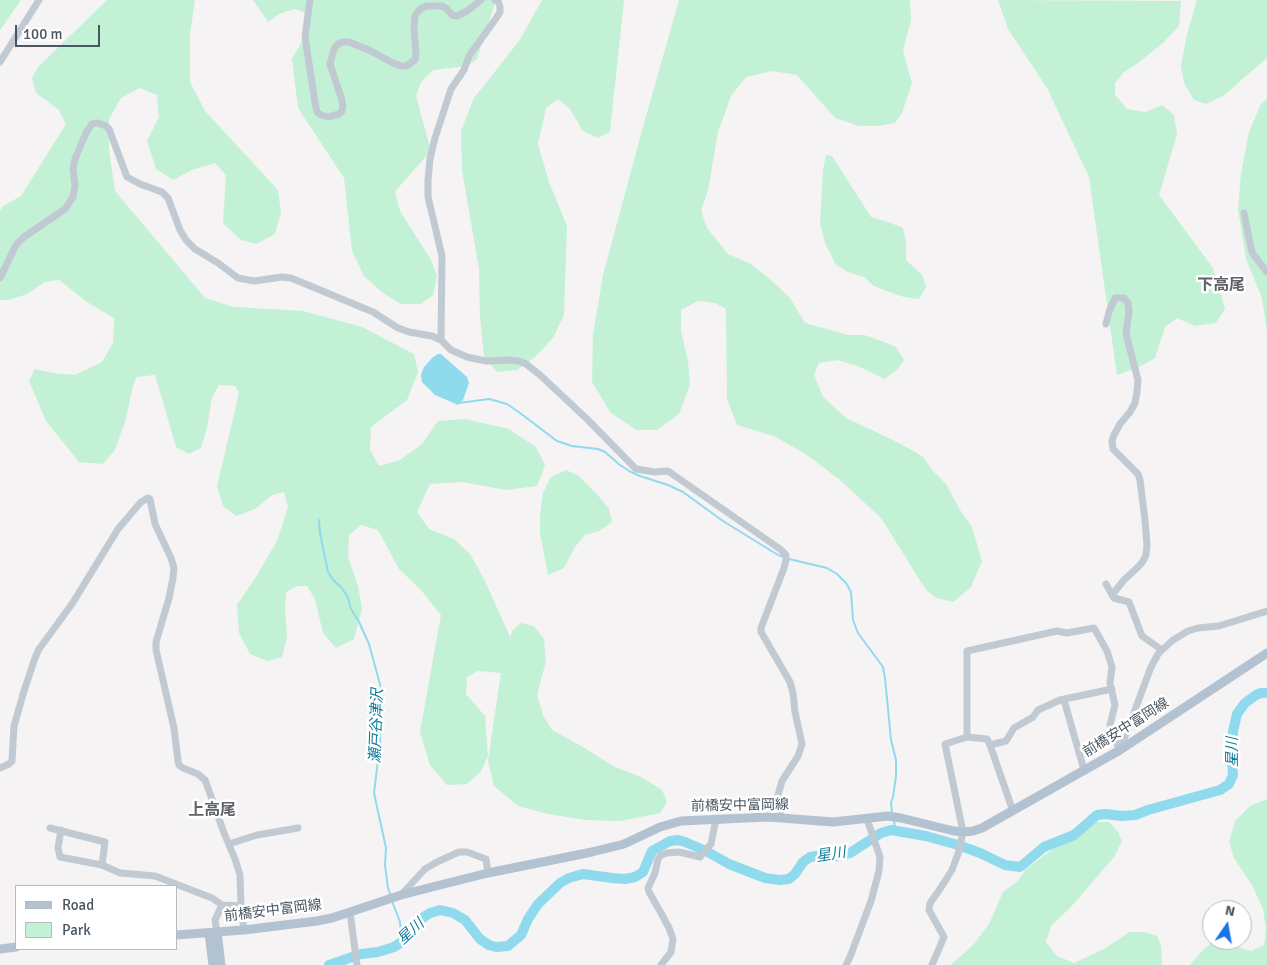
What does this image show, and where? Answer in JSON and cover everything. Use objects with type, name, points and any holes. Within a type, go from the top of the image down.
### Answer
[{"type":"main road","name":"前橋安中富岡線","points":[[178,935],[244,930],[317,921],[401,895],[488,873],[624,844],[660,827],[681,821],[781,817],[868,823],[888,816],[946,830],[963,832],[982,828],[1120,750],[1267,653]]},
{"type":"main road","points":[[213,932],[213,965]]},
{"type":"main road","points":[[213,932],[221,965]]},
{"type":"main road","points":[[0,949],[15,947]]},
{"type":"street","points":[[0,62],[39,0]]},
{"type":"street","points":[[310,0],[305,37],[314,103],[317,112],[321,116],[328,118],[339,114],[343,107],[330,64],[334,48],[338,44],[349,42],[371,50],[392,63],[406,66],[415,60],[415,16],[420,9],[426,6],[442,6],[452,15],[457,16],[481,0]]},
{"type":"street","points":[[441,340],[442,256],[428,197],[430,159],[451,89],[464,70],[469,56],[498,17],[500,6],[495,0]]},
{"type":"street","points":[[0,278],[16,245],[24,237],[65,209],[73,197],[75,186],[73,170],[76,159],[86,133],[92,124],[98,123],[109,129],[127,177],[162,192],[168,198],[180,230],[186,240],[195,249],[238,278],[254,281],[282,277],[291,278],[373,312],[398,328],[441,340],[451,350],[467,357],[486,361],[519,361],[526,364],[540,374],[636,469],[655,472],[668,471],[785,553],[786,562],[761,628],[761,632],[790,682],[802,744],[798,756],[782,781],[778,795],[781,817]]},
{"type":"street","points":[[1244,213],[1253,254],[1267,272]]},
{"type":"street","points":[[1106,324],[1114,298],[1124,298],[1128,303],[1129,311],[1126,334],[1138,380],[1137,392],[1135,404],[1120,424],[1112,441],[1113,449],[1138,474],[1147,545],[1143,561],[1112,595]]},
{"type":"street","points":[[0,768],[9,764],[12,760],[14,726],[39,649],[72,604],[118,529],[141,502],[148,498],[150,499],[155,524],[174,568],[169,598],[156,642],[156,650],[174,728],[178,761],[179,765],[183,768],[198,774],[204,780],[235,859],[240,874],[244,930]]},
{"type":"street","points":[[1106,584],[1114,598],[1129,602],[1142,636],[1162,650]]},
{"type":"street","points":[[1120,750],[1151,667],[1162,650],[1173,640],[1188,631],[1220,626],[1267,611]]},
{"type":"street","points":[[966,737],[966,651],[1057,631],[1067,633],[1094,628],[1107,651],[1112,667],[1110,683],[1115,705],[1110,725],[1120,750]]},
{"type":"street","points":[[990,745],[1006,741],[1014,728],[1033,717],[1038,710],[1064,700],[1112,688]]},
{"type":"street","points":[[1064,700],[1084,770]]},
{"type":"street","points":[[932,965],[944,937],[929,910],[930,903],[952,870],[963,832],[945,744],[966,737],[987,739],[1013,811]]},
{"type":"street","points":[[661,965],[671,952],[674,939],[648,888],[658,859],[661,855],[678,852],[700,857],[711,844],[716,819]]},
{"type":"street","points":[[846,965],[871,901],[879,871],[880,857],[868,823]]},
{"type":"street","points":[[50,828],[105,842],[102,865]]},
{"type":"street","points":[[229,844],[257,835],[298,828]]},
{"type":"street","points":[[61,830],[58,848],[60,858],[102,865],[120,873],[155,876],[172,885]]},
{"type":"street","points":[[401,895],[425,869],[459,852],[467,852],[486,859],[488,873]]},
{"type":"street","points":[[178,887],[212,898],[222,905],[241,906]]},
{"type":"street","points":[[213,932],[215,920],[222,905]]},
{"type":"street","points":[[350,912],[357,965]]},
{"type":"green space","points":[[0,0],[21,0],[0,30]]},
{"type":"green space","points":[[107,0],[195,0],[190,34],[190,82],[205,111],[278,190],[281,213],[275,234],[256,244],[241,240],[223,223],[226,175],[215,163],[192,170],[173,180],[156,169],[147,141],[159,117],[157,95],[140,88],[121,98],[109,119],[109,150],[115,191],[205,298],[234,307],[303,311],[362,327],[414,354],[418,372],[407,400],[371,427],[370,450],[379,466],[400,460],[422,444],[438,421],[465,419],[509,429],[536,447],[545,465],[537,486],[506,490],[462,482],[430,484],[417,512],[429,529],[454,539],[470,554],[485,581],[510,637],[513,630],[521,623],[534,626],[544,639],[546,661],[537,695],[543,715],[552,730],[615,767],[641,777],[662,790],[667,802],[660,813],[620,821],[586,820],[548,814],[518,806],[494,786],[488,760],[501,673],[478,671],[467,677],[466,694],[485,716],[488,756],[481,771],[467,784],[447,785],[430,765],[420,732],[441,615],[421,590],[399,569],[378,530],[361,525],[349,535],[348,557],[358,586],[362,609],[354,639],[336,648],[323,633],[315,599],[307,586],[297,586],[286,592],[287,637],[282,657],[267,661],[250,654],[239,633],[237,605],[277,541],[288,507],[284,492],[272,495],[255,509],[236,516],[223,506],[217,486],[239,393],[235,386],[219,385],[212,397],[207,428],[201,448],[189,454],[176,447],[155,375],[136,377],[126,419],[115,450],[103,464],[79,462],[46,421],[29,381],[35,369],[75,375],[102,362],[113,343],[114,318],[87,302],[59,280],[45,282],[27,294],[9,300],[0,300],[0,211],[3,206],[21,196],[66,124],[59,110],[36,93],[32,78],[38,67]]},
{"type":"green space","points":[[253,0],[496,0],[477,59],[467,66],[433,70],[421,82],[416,96],[431,151],[395,192],[400,211],[431,260],[437,276],[433,295],[421,304],[401,304],[383,293],[364,276],[352,251],[344,178],[298,108],[292,59],[309,29],[309,14],[294,9],[279,14],[268,22]]},
{"type":"green space","points":[[542,0],[624,0],[610,132],[598,138],[583,131],[570,109],[558,99],[546,108],[538,144],[549,182],[567,226],[564,315],[553,338],[535,357],[517,370],[497,372],[484,356],[480,317],[479,269],[462,170],[461,131],[474,98],[519,41]]},
{"type":"green space","points":[[679,0],[910,0],[911,20],[903,51],[912,83],[902,113],[895,123],[878,126],[859,126],[835,118],[797,75],[772,71],[746,77],[731,96],[718,132],[708,190],[701,211],[707,228],[728,254],[751,264],[771,280],[790,298],[805,323],[848,335],[864,335],[896,347],[904,360],[897,370],[884,379],[860,367],[838,360],[819,363],[814,375],[823,397],[846,418],[922,456],[946,484],[972,527],[982,561],[971,587],[953,602],[936,598],[926,590],[881,518],[840,480],[807,455],[774,436],[737,425],[727,399],[726,309],[715,303],[698,301],[681,310],[681,331],[688,361],[690,385],[679,414],[657,430],[636,430],[610,412],[592,382],[593,335],[603,275]]},
{"type":"green space","points":[[998,0],[1181,1],[1179,26],[1163,43],[1124,72],[1115,83],[1115,95],[1127,109],[1146,112],[1162,105],[1174,115],[1177,134],[1159,195],[1213,268],[1225,309],[1216,323],[1195,326],[1177,318],[1165,327],[1155,358],[1139,367],[1117,375],[1089,177],[1047,88],[1008,29]]},
{"type":"green space","points":[[1197,0],[1267,0],[1267,58],[1223,96],[1206,104],[1194,100],[1184,83],[1181,66],[1187,34]]},
{"type":"green space","points":[[1267,99],[1267,332],[1262,298],[1246,259],[1238,209],[1241,174],[1249,132],[1261,104]]},
{"type":"green space","points":[[826,155],[832,156],[871,217],[903,228],[906,242],[906,260],[922,275],[926,287],[919,299],[904,297],[874,286],[864,277],[848,272],[836,265],[825,243],[820,223],[823,170]]},
{"type":"green space","points":[[566,470],[579,476],[597,494],[609,509],[612,522],[599,531],[585,535],[575,547],[564,568],[548,575],[540,533],[543,493],[551,477]]},
{"type":"green space","points":[[1267,799],[1267,965],[1190,965],[1203,950],[1251,951],[1264,945],[1266,929],[1263,909],[1252,885],[1234,858],[1229,842],[1235,821],[1250,806]]},
{"type":"green space","points":[[1089,822],[1109,822],[1118,832],[1122,841],[1114,857],[1071,907],[1051,926],[1046,942],[1057,956],[1074,963],[1104,949],[1130,932],[1145,932],[1157,936],[1161,946],[1162,965],[951,965],[974,944],[989,924],[1003,892],[1018,881],[1026,869]]},
{"type":"water","points":[[438,354],[441,354],[467,377],[469,383],[463,400],[458,405],[435,395],[422,382],[421,375],[424,367]]},
{"type":"waterway","points":[[459,403],[489,399],[507,404],[557,441],[572,446],[598,449],[605,452],[631,472],[683,492],[723,521],[784,557]]},
{"type":"waterway","name":"瀬戸谷津沢","points":[[319,520],[328,572],[342,588],[359,622],[369,644],[381,688],[380,744],[374,793],[386,848],[385,865],[391,896]]},
{"type":"waterway","points":[[789,559],[827,568],[846,583],[851,592],[853,620],[858,633],[883,667],[891,740],[896,760],[896,776],[891,802],[892,812]]},
{"type":"waterway","name":"星川","points":[[329,965],[361,954],[378,952],[394,947],[403,941],[415,923],[430,913],[440,910],[453,913],[465,920],[480,939],[489,945],[496,947],[508,946],[521,935],[528,919],[538,904],[560,883],[583,874],[625,879],[635,877],[643,872],[652,851],[670,841],[678,840],[685,842],[729,864],[765,878],[780,880],[789,879],[803,862],[810,857],[833,857],[850,853],[881,833],[891,830],[926,836],[958,845],[1005,865],[1020,867],[1044,847],[1074,835],[1097,815],[1135,815],[1220,790],[1229,784],[1233,775],[1233,731],[1237,714],[1245,703],[1256,695],[1267,693]]},
{"type":"waterway","points":[[894,820],[895,830]]},
{"type":"waterway","name":"瀬戸谷津沢","points":[[392,901],[400,922],[402,942]]},
{"type":"district","name":"下高尾","points":[[1221,286]]},
{"type":"district","name":"上高尾","points":[[212,811]]}]
